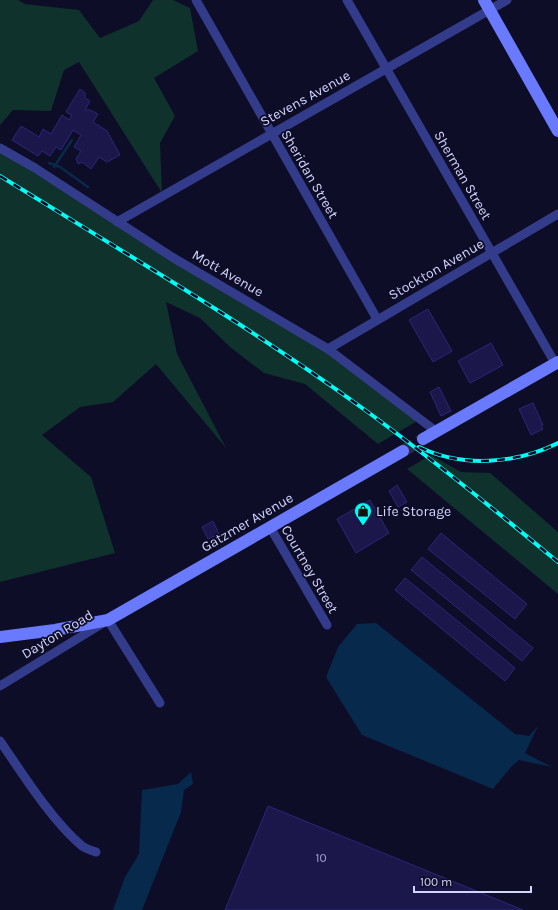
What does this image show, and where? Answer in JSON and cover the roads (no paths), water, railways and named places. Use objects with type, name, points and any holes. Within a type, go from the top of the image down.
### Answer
[{"type":"street","name":"Sheridan Street","points":[[196,0],[376,319]]},
{"type":"street","name":"Sherman Street","points":[[347,0],[491,253],[556,363]]},
{"type":"street","name":"Stevens Avenue","points":[[117,222],[386,69],[487,5],[507,0]]},
{"type":"street","points":[[487,5],[558,131]]},
{"type":"street","name":"Mott Avenue","points":[[0,148],[34,168],[172,257],[328,349],[436,432]]},
{"type":"street","name":"Stockton Avenue","points":[[328,349],[376,319],[558,214]]},
{"type":"street","points":[[423,439],[556,363]]},
{"type":"street","name":"Gatzmer Avenue","points":[[0,637],[55,630],[108,620],[403,451]]},
{"type":"street","name":"Courtney Street","points":[[270,527],[327,625]]},
{"type":"street","points":[[108,620],[160,704]]},
{"type":"street","name":"Dayton Road","points":[[0,686],[108,620]]},
{"type":"street","points":[[0,741],[29,783],[66,830],[83,847],[96,852]]},
{"type":"water","points":[[376,623],[515,734],[529,736],[538,726],[525,753],[552,767],[519,760],[511,767],[493,789],[362,735],[326,677],[338,647],[357,624]]},
{"type":"water","points":[[191,772],[193,784],[184,790],[181,812],[142,910],[113,910],[125,877],[139,854],[142,790],[178,784]]},
{"type":"waterway","points":[[54,167],[72,140]]},
{"type":"waterway","points":[[49,163],[60,167],[88,187]]},
{"type":"tunnel","points":[[403,451],[423,439]]},
{"type":"railway","points":[[0,176],[231,319],[321,379],[390,428],[438,465],[558,562]]},
{"type":"railway","points":[[419,447],[436,454],[453,458],[489,461],[525,455],[558,443]]},
{"type":"place","name":"Life Storage","points":[[363,526]]}]
